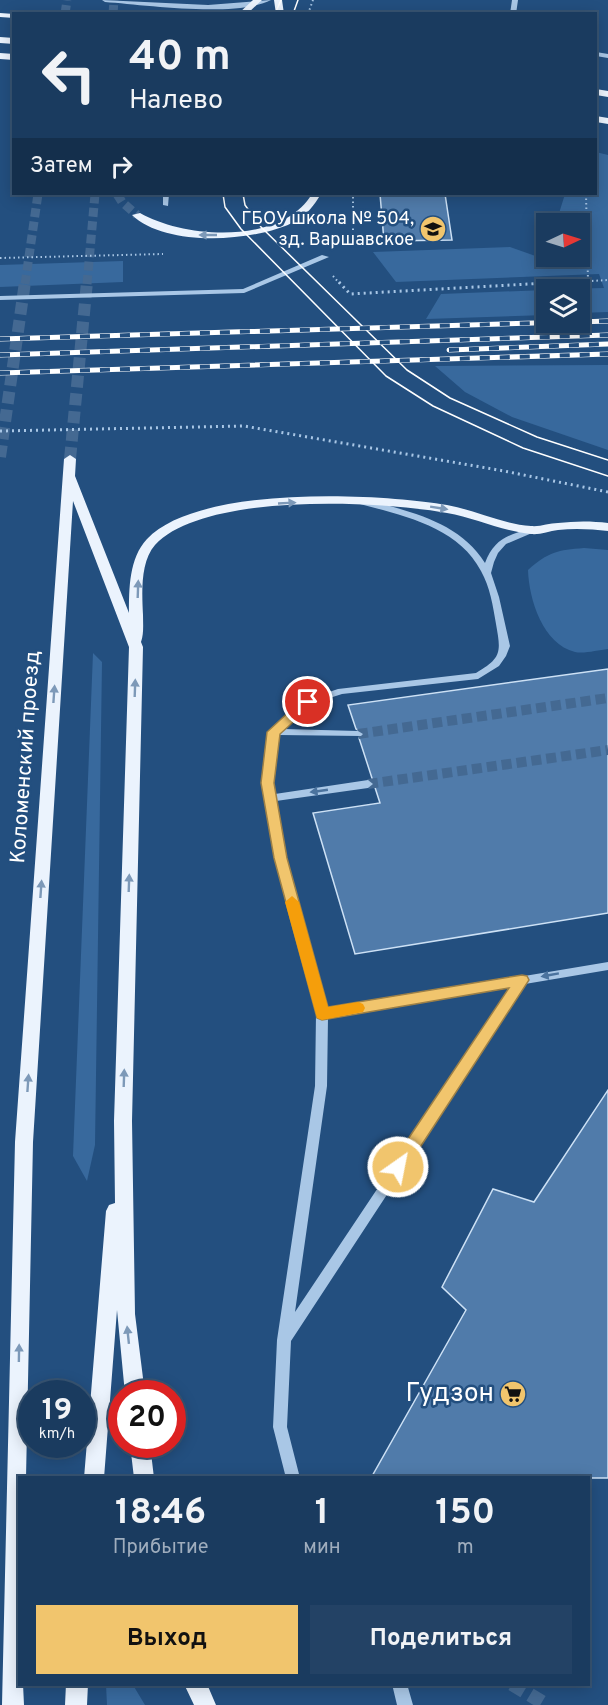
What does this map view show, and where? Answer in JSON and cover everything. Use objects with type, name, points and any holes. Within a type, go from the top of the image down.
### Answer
[{"type":"main road","points":[[244,12],[257,2]]},
{"type":"main road","points":[[137,215],[173,231],[202,235],[241,233],[271,228],[292,218],[307,208],[315,195]]},
{"type":"main road","name":"Коломенский проезд","points":[[13,1705],[24,1142],[69,466],[136,647]]},
{"type":"main road","points":[[133,1380],[126,1314],[123,1121],[139,567],[150,543],[166,528],[201,513],[237,507],[360,501],[417,504],[448,509],[512,527],[535,530],[562,526],[608,527]]},
{"type":"main road","points":[[94,1476],[123,1121]]},
{"type":"main road","points":[[142,1458],[144,1476]]},
{"type":"main road","points":[[76,1705],[77,1686]]},
{"type":"main road","points":[[196,1686],[205,1705]]},
{"type":"lane","points":[[105,0],[204,7],[268,0]]},
{"type":"lane","points":[[166,195],[166,206]]},
{"type":"lane","points":[[0,298],[244,291],[321,258]]},
{"type":"lane","points":[[292,1476],[280,1428],[284,1340],[321,1086],[322,1014],[280,858],[268,783],[274,732],[308,702],[341,691],[478,676],[493,667],[503,657],[505,646],[487,572],[474,550],[438,525],[412,515],[360,501]]},
{"type":"lane","points":[[487,572],[490,556],[498,544],[510,537],[535,530]]},
{"type":"lane","points":[[274,732],[358,734]]},
{"type":"lane","points":[[270,798],[368,784]]},
{"type":"lane","points":[[322,1014],[608,966]]},
{"type":"lane","points":[[284,1340],[522,980]]},
{"type":"lane","points":[[400,1686],[405,1705]]},
{"type":"path","points":[[330,243],[353,237],[353,195]]},
{"type":"path","points":[[586,195],[588,279]]},
{"type":"path","points":[[0,258],[165,254]]},
{"type":"path","points":[[321,258],[350,294],[536,284]]},
{"type":"path","points":[[590,281],[608,280]]},
{"type":"path","points":[[0,431],[244,426],[504,471],[608,492]]},
{"type":"shaded area","points":[[597,152],[608,155],[608,312],[590,313],[590,288],[604,288],[599,274],[396,282],[373,252],[510,247],[536,256],[536,267],[590,267],[590,213],[559,213],[565,195],[597,195]]},
{"type":"shaded area","points":[[123,261],[123,282],[0,287],[0,265]]},
{"type":"shaded area","points":[[536,290],[536,315],[426,319],[441,294]]},
{"type":"shaded area","points":[[608,365],[608,450],[512,417],[465,392],[435,366]]},
{"type":"shaded area","points":[[584,548],[608,550],[608,649],[575,652],[554,640],[546,630],[531,594],[528,570],[554,553]]},
{"type":"shaded area","points":[[93,653],[102,662],[95,1145],[87,1181],[73,1156]]},
{"type":"shaded area","points":[[106,1686],[134,1686],[145,1705],[107,1705]]},
{"type":"building","points":[[380,195],[445,195],[452,240],[384,241]]},
{"type":"building","points":[[608,669],[608,913],[355,954],[313,813],[380,803],[359,738],[365,734],[356,729],[348,705]]},
{"type":"building","name":"Гудзон","points":[[608,1090],[608,1478],[590,1478],[590,1476],[372,1476],[466,1310],[442,1287],[493,1189],[534,1202]]},
{"type":"tunnel","points":[[65,12],[67,0]]},
{"type":"tunnel","points":[[113,12],[114,0]]},
{"type":"tunnel","points":[[25,284],[38,195]]},
{"type":"tunnel","points":[[87,284],[95,195]]},
{"type":"tunnel","points":[[118,195],[137,215]]},
{"type":"tunnel","points":[[0,457],[25,282]]},
{"type":"tunnel","points":[[70,459],[87,282]]},
{"type":"tunnel","points":[[358,734],[608,698]]},
{"type":"tunnel","points":[[368,784],[608,750]]},
{"type":"tunnel","points":[[515,1686],[547,1705]]},
{"type":"tram line","points":[[276,12],[281,0]]},
{"type":"tram line","points":[[294,12],[298,0]]},
{"type":"tram line","points":[[223,195],[225,207],[241,229],[386,376],[433,406],[523,448],[608,476]]},
{"type":"tram line","points":[[243,195],[245,205],[261,227],[407,370],[450,398],[537,437],[608,460]]},
{"type":"railway","points":[[590,322],[608,321]]},
{"type":"railway","points":[[0,339],[536,323]]},
{"type":"railway","points":[[0,355],[608,335]]},
{"type":"railway","points":[[449,350],[608,344]]},
{"type":"railway","points":[[0,373],[608,354]]},
{"type":"slow traffic","points":[[292,902],[322,1014],[358,1008]]},
{"type":"place","name":"ГБОУ школа № 504, зд. Варшавское","points":[[433,229]]},
{"type":"place","name":"Гудзон","points":[[513,1394]]},
{"type":"route","points":[[308,702],[274,732],[268,783],[280,858],[322,1014],[522,980],[398,1167]]}]
